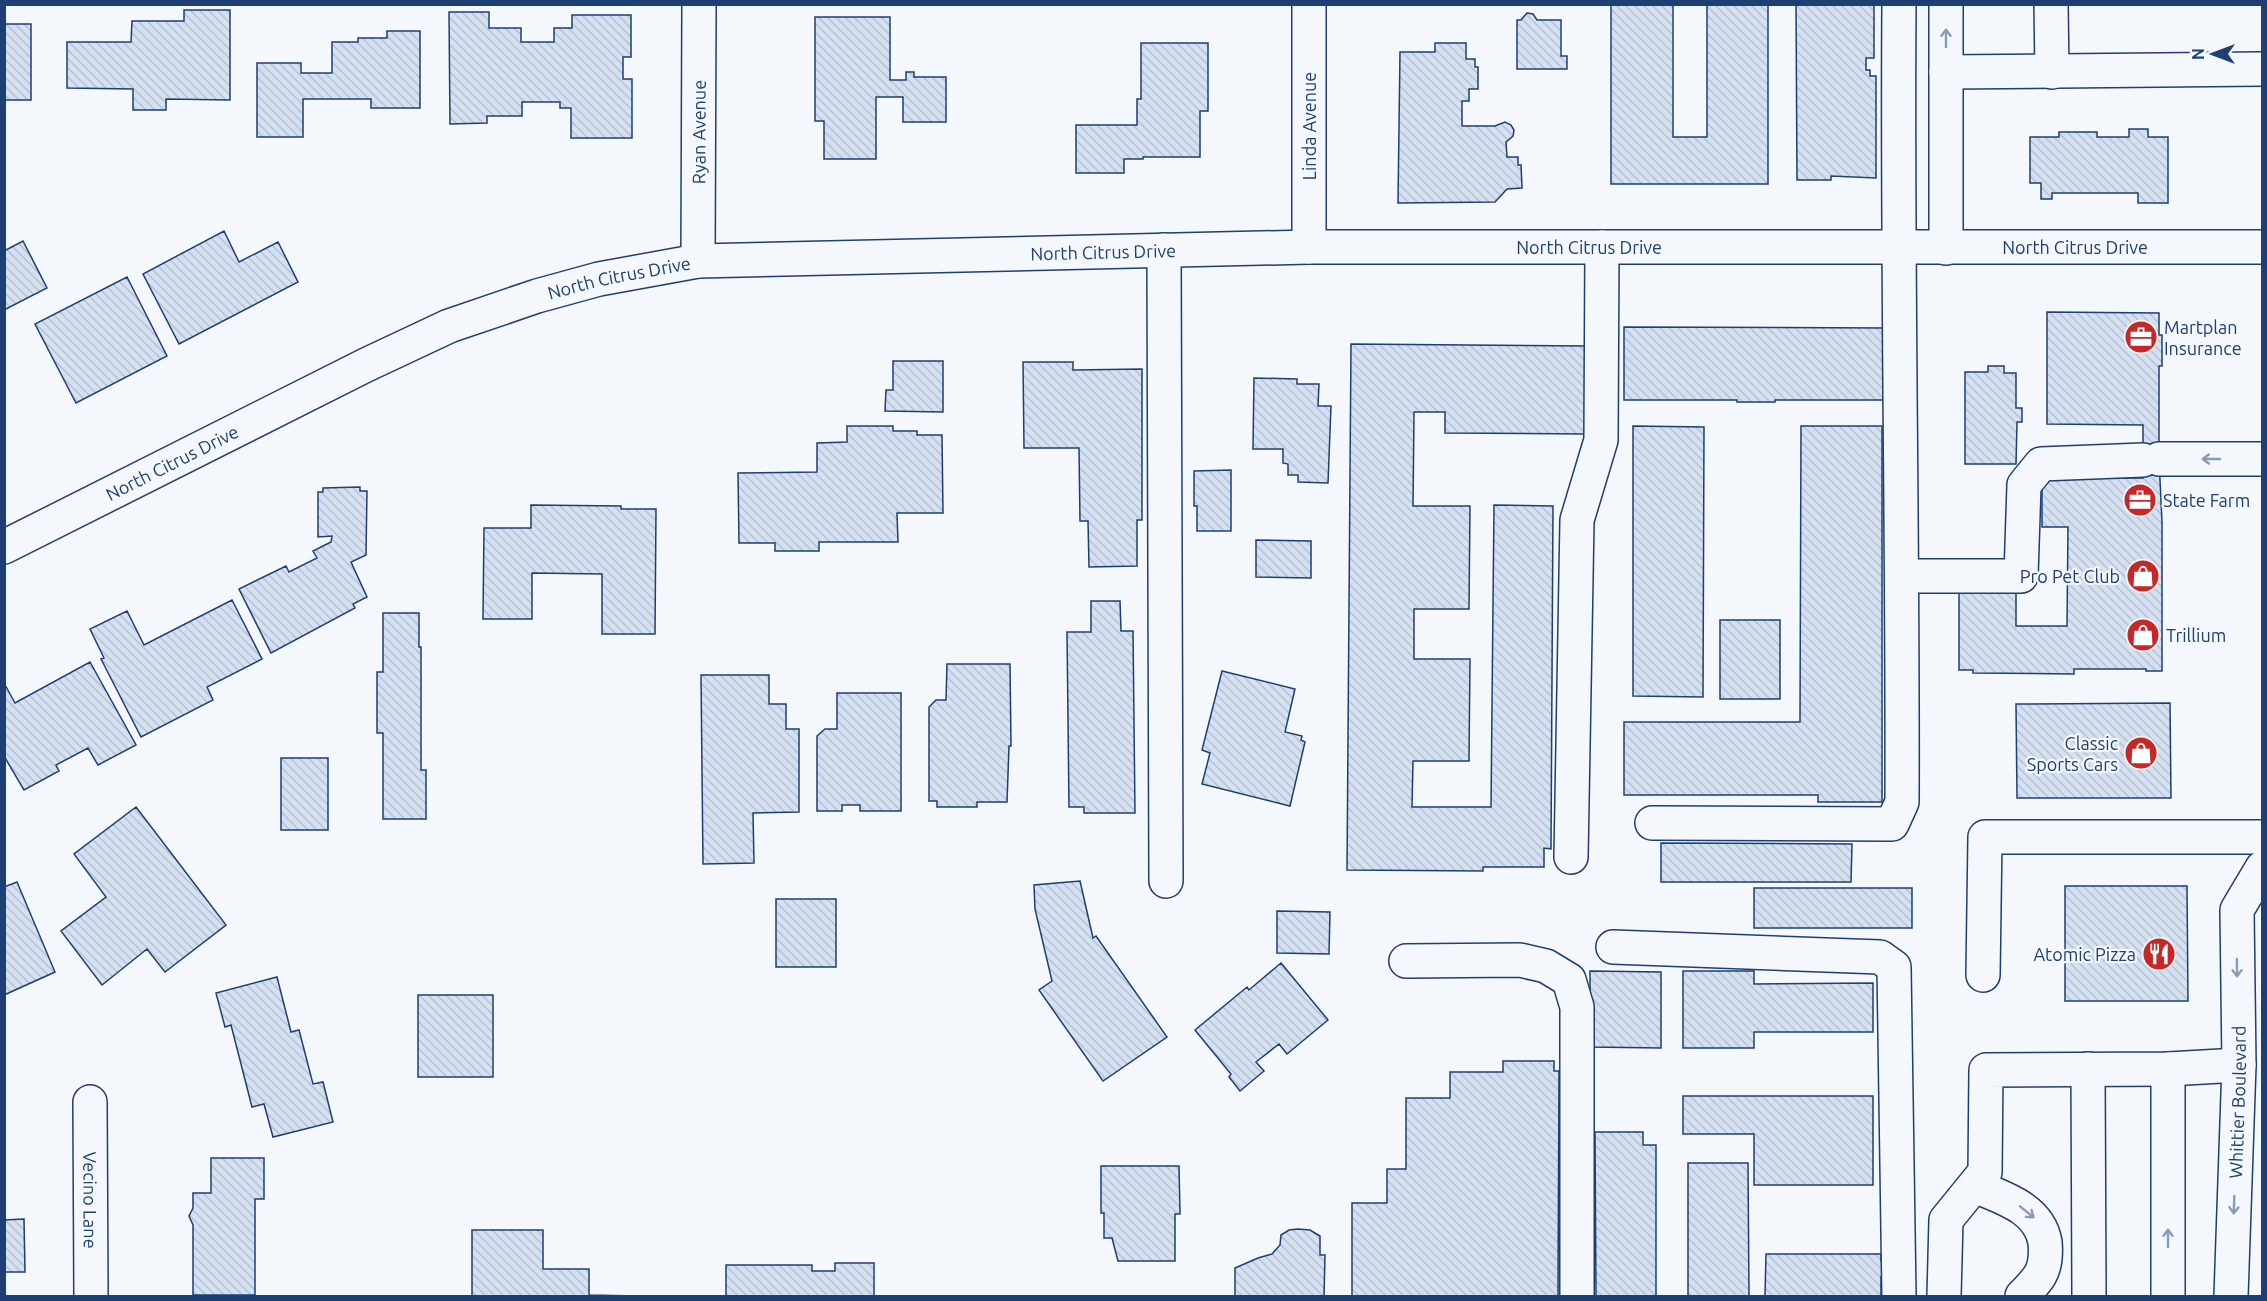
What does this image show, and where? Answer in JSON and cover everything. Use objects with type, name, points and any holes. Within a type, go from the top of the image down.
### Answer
[{"type":"street","name":"Ryan Avenue","points":[[698,261],[699,4]]},
{"type":"street","name":"Linda Avenue","points":[[1309,247],[1310,4]]},
{"type":"street","points":[[1652,823],[1892,824],[1902,802],[1903,576],[1898,248],[1899,4]]},
{"type":"street","points":[[1946,4],[1946,248]]},
{"type":"street","points":[[2051,4],[2052,72]]},
{"type":"street","points":[[1946,72],[2262,69]]},
{"type":"street","name":"North Citrus Drive","points":[[4,547],[366,365],[449,326],[537,296],[599,279],[698,261],[1309,247],[2262,247]]},
{"type":"street","points":[[1571,857],[1577,519],[1601,440],[1602,247]]},
{"type":"street","points":[[1164,250],[1166,881]]},
{"type":"street","points":[[1903,576],[2021,576],[2024,485],[2041,464],[2151,459],[2262,459]]},
{"type":"street","points":[[1983,975],[1985,837],[2262,837]]},
{"type":"street","name":"Whittier Boulevard","points":[[2231,1296],[2239,1065],[2236,910],[2262,867]]},
{"type":"street","points":[[1613,947],[1880,957],[1894,967],[1899,1296]]},
{"type":"street","points":[[1406,961],[1520,960],[1546,966],[1569,981],[1577,1007],[1577,1296]]},
{"type":"street","points":[[1944,1296],[1946,1220],[1985,1172],[1986,1070],[2168,1069],[2239,1065]]},
{"type":"street","points":[[2088,1069],[2089,1296]]},
{"type":"street","points":[[2168,1069],[2168,1296]]},
{"type":"street","name":"Vecino Lane","points":[[90,1102],[91,1296]]},
{"type":"street","points":[[1975,1186],[2019,1205],[2035,1218],[2043,1233],[2047,1255],[2041,1274],[2022,1296]]},
{"type":"building","points":[[1611,4],[1673,4],[1673,137],[1707,137],[1707,4],[1768,4],[1768,184],[1611,184]]},
{"type":"building","points":[[1796,4],[1874,4],[1874,58],[1866,58],[1866,70],[1870,70],[1870,76],[1876,76],[1876,178],[1831,176],[1831,180],[1797,180]]},
{"type":"building","points":[[184,10],[230,10],[230,100],[166,99],[166,110],[133,110],[133,89],[67,88],[67,42],[131,42],[132,21],[184,21]]},
{"type":"building","points":[[449,12],[489,12],[489,28],[521,28],[521,42],[554,42],[554,28],[572,28],[572,15],[631,15],[631,57],[623,57],[623,79],[632,79],[632,138],[571,138],[571,108],[560,108],[560,102],[522,102],[522,116],[487,116],[487,123],[450,124]]},
{"type":"building","points":[[1527,13],[1533,14],[1537,20],[1561,20],[1561,56],[1567,56],[1567,69],[1517,69],[1517,20],[1521,20]]},
{"type":"building","points":[[815,17],[890,17],[890,80],[906,80],[906,72],[914,72],[914,77],[946,77],[946,122],[903,122],[903,97],[876,97],[876,159],[824,159],[824,121],[815,121]]},
{"type":"building","points":[[4,24],[31,24],[31,100],[4,100]]},
{"type":"building","points":[[387,31],[420,31],[420,108],[371,108],[371,99],[303,99],[303,137],[257,137],[257,63],[301,63],[301,73],[332,73],[332,42],[358,42],[358,38],[387,38]]},
{"type":"building","points":[[1141,43],[1208,43],[1208,111],[1200,111],[1200,157],[1124,159],[1124,173],[1076,173],[1076,125],[1137,125],[1137,99],[1141,99]]},
{"type":"building","points":[[1435,43],[1466,43],[1466,59],[1475,59],[1475,67],[1478,67],[1478,89],[1469,89],[1469,101],[1462,101],[1462,126],[1495,126],[1505,122],[1514,130],[1513,136],[1506,142],[1507,157],[1518,157],[1518,165],[1521,165],[1522,188],[1507,189],[1495,202],[1398,203],[1400,52],[1435,52]]},
{"type":"building","points":[[2129,129],[2148,129],[2148,137],[2168,137],[2168,203],[2138,203],[2138,193],[2052,193],[2052,199],[2041,199],[2041,183],[2030,183],[2030,137],[2059,137],[2059,132],[2097,132],[2097,137],[2129,137]]},
{"type":"building","points":[[224,231],[239,262],[278,242],[298,282],[179,344],[143,274]]},
{"type":"building","points":[[23,241],[47,288],[4,310],[4,251]]},
{"type":"building","points":[[127,277],[167,356],[76,403],[35,324]]},
{"type":"building","points":[[2047,312],[2159,313],[2159,335],[2162,335],[2162,366],[2159,366],[2159,459],[2162,522],[2162,671],[2074,669],[2074,674],[1973,673],[1973,670],[1959,670],[1959,588],[2016,588],[2016,626],[2067,626],[2068,527],[2042,527],[2042,478],[2143,478],[2143,425],[2047,424]]},
{"type":"building","points":[[1624,327],[1886,328],[1886,400],[1737,402],[1737,400],[1624,400]]},
{"type":"building","points":[[1351,344],[1587,346],[1586,434],[1445,433],[1445,412],[1414,412],[1413,506],[1470,506],[1469,609],[1414,609],[1414,659],[1470,659],[1469,761],[1413,761],[1412,807],[1491,807],[1494,505],[1553,506],[1551,849],[1544,848],[1544,867],[1483,867],[1483,871],[1347,870]]},
{"type":"building","points":[[893,361],[943,361],[943,412],[885,411],[886,390],[893,390]]},
{"type":"building","points":[[1023,362],[1073,362],[1073,370],[1142,369],[1142,520],[1137,520],[1137,566],[1089,567],[1088,521],[1080,521],[1079,448],[1024,448]]},
{"type":"building","points":[[1988,366],[2004,366],[2004,373],[2016,373],[2016,408],[2022,408],[2022,422],[2017,422],[2016,464],[1965,464],[1965,372],[1988,372]]},
{"type":"building","points":[[1254,378],[1297,379],[1297,384],[1319,384],[1318,406],[1331,406],[1328,483],[1298,482],[1298,475],[1288,475],[1288,464],[1283,463],[1283,449],[1253,449]]},
{"type":"building","points":[[847,426],[893,426],[893,431],[917,431],[917,435],[942,435],[943,513],[897,513],[898,542],[819,542],[819,551],[775,551],[775,543],[739,543],[738,473],[817,472],[817,443],[847,442]]},
{"type":"building","points":[[1633,426],[1704,427],[1703,697],[1633,696]]},
{"type":"building","points":[[1801,426],[1882,426],[1882,802],[1818,802],[1818,795],[1624,795],[1624,722],[1800,722]]},
{"type":"building","points":[[1231,470],[1231,531],[1197,531],[1194,471]]},
{"type":"building","points":[[360,487],[360,491],[367,491],[366,555],[351,562],[367,597],[353,604],[355,608],[271,653],[239,589],[286,566],[289,572],[317,558],[313,551],[331,542],[332,536],[318,537],[318,492],[323,492],[323,488]]},
{"type":"building","points":[[531,505],[621,506],[621,509],[656,509],[655,634],[602,634],[602,574],[532,573],[532,619],[483,619],[484,528],[531,528]]},
{"type":"building","points":[[1256,540],[1311,541],[1311,578],[1256,577]]},
{"type":"building","points":[[232,600],[262,659],[207,687],[213,700],[141,737],[101,659],[104,658],[90,629],[127,611],[144,645]]},
{"type":"building","points":[[1091,601],[1120,601],[1121,631],[1133,631],[1135,813],[1084,813],[1084,807],[1069,807],[1067,632],[1091,632]]},
{"type":"building","points":[[383,613],[419,613],[421,770],[426,770],[426,819],[383,819],[383,733],[377,733],[377,672],[383,672]]},
{"type":"building","points":[[1720,620],[1780,620],[1780,699],[1720,699]]},
{"type":"building","points":[[90,662],[136,745],[98,765],[88,748],[56,765],[59,771],[24,790],[4,756],[4,683],[15,703]]},
{"type":"building","points":[[947,664],[1010,664],[1011,746],[1009,746],[1007,802],[977,802],[977,807],[937,807],[937,801],[929,801],[929,707],[936,700],[946,700]]},
{"type":"building","points":[[1222,671],[1295,689],[1285,732],[1302,736],[1301,740],[1305,742],[1290,806],[1202,784],[1210,753],[1202,750]]},
{"type":"building","points":[[701,675],[769,675],[769,704],[786,704],[786,729],[799,729],[799,812],[753,813],[754,863],[703,864]]},
{"type":"building","points":[[837,693],[901,693],[901,811],[860,811],[860,805],[842,805],[842,811],[817,811],[817,736],[825,729],[837,729]]},
{"type":"building","points":[[2170,703],[2171,798],[2017,798],[2016,704]]},
{"type":"building","points":[[281,758],[328,758],[328,830],[281,830]]},
{"type":"building","points":[[136,807],[226,925],[165,972],[147,949],[102,985],[61,931],[106,897],[74,854]]},
{"type":"building","points":[[1661,843],[1852,844],[1851,882],[1661,882]]},
{"type":"building","points":[[1080,881],[1093,938],[1096,936],[1167,1037],[1103,1081],[1039,990],[1052,981],[1035,909],[1034,885]]},
{"type":"building","points":[[17,882],[55,972],[4,995],[4,887]]},
{"type":"building","points":[[2065,886],[2187,886],[2188,1001],[2065,1001]]},
{"type":"building","points":[[1754,888],[1912,888],[1912,928],[1754,928]]},
{"type":"building","points":[[776,899],[836,899],[836,967],[776,967]]},
{"type":"building","points":[[1277,911],[1330,912],[1329,954],[1277,953]]},
{"type":"building","points":[[1281,963],[1328,1020],[1287,1054],[1279,1044],[1256,1062],[1264,1071],[1240,1091],[1229,1077],[1231,1074],[1195,1030],[1247,987],[1249,990]]},
{"type":"building","points":[[1590,971],[1661,972],[1661,1048],[1590,1047]]},
{"type":"building","points":[[1683,971],[1754,971],[1754,984],[1873,983],[1873,1032],[1754,1032],[1754,1048],[1683,1048]]},
{"type":"building","points":[[277,977],[291,1032],[299,1030],[313,1084],[323,1082],[333,1122],[273,1137],[264,1104],[252,1107],[231,1025],[225,1027],[216,993]]},
{"type":"building","points":[[418,995],[493,995],[493,1077],[418,1077]]},
{"type":"building","points":[[1503,1061],[1554,1061],[1554,1071],[1559,1071],[1558,1296],[1352,1296],[1352,1203],[1387,1203],[1387,1169],[1406,1169],[1406,1098],[1450,1098],[1450,1072],[1503,1072]]},
{"type":"building","points":[[1683,1096],[1873,1096],[1873,1185],[1754,1185],[1754,1134],[1683,1134]]},
{"type":"building","points":[[1595,1132],[1643,1132],[1643,1145],[1656,1145],[1656,1296],[1596,1296]]},
{"type":"building","points":[[211,1158],[264,1158],[264,1199],[255,1199],[255,1295],[193,1295],[193,1225],[189,1216],[193,1208],[193,1193],[211,1193]]},
{"type":"building","points":[[1688,1163],[1748,1163],[1749,1296],[1688,1296]]},
{"type":"building","points":[[1101,1166],[1179,1166],[1180,1214],[1175,1214],[1175,1261],[1118,1261],[1112,1238],[1104,1238],[1104,1213],[1101,1213]]},
{"type":"building","points":[[24,1219],[25,1272],[4,1272],[4,1220]]},
{"type":"building","points":[[472,1230],[543,1230],[543,1269],[589,1269],[589,1295],[636,1296],[472,1296]]},
{"type":"building","points":[[1289,1230],[1310,1230],[1320,1236],[1320,1255],[1325,1255],[1324,1296],[1235,1296],[1235,1268],[1272,1254],[1280,1245],[1281,1235]]},
{"type":"building","points":[[1766,1254],[1881,1254],[1881,1261],[1885,1261],[1885,1277],[1881,1277],[1881,1296],[1765,1296]]},
{"type":"building","points":[[835,1263],[874,1263],[874,1296],[726,1296],[726,1265],[812,1265],[812,1271],[835,1271]]},
{"type":"place","name":"Martplan Insurance","points":[[2141,337]]},
{"type":"place","name":"State Farm","points":[[2140,500]]},
{"type":"place","name":"Pro Pet Club","points":[[2143,576]]},
{"type":"place","name":"Trillium","points":[[2143,635]]},
{"type":"place","name":"Classic Sports Cars","points":[[2141,753]]},
{"type":"place","name":"Atomic Pizza","points":[[2159,954]]}]
